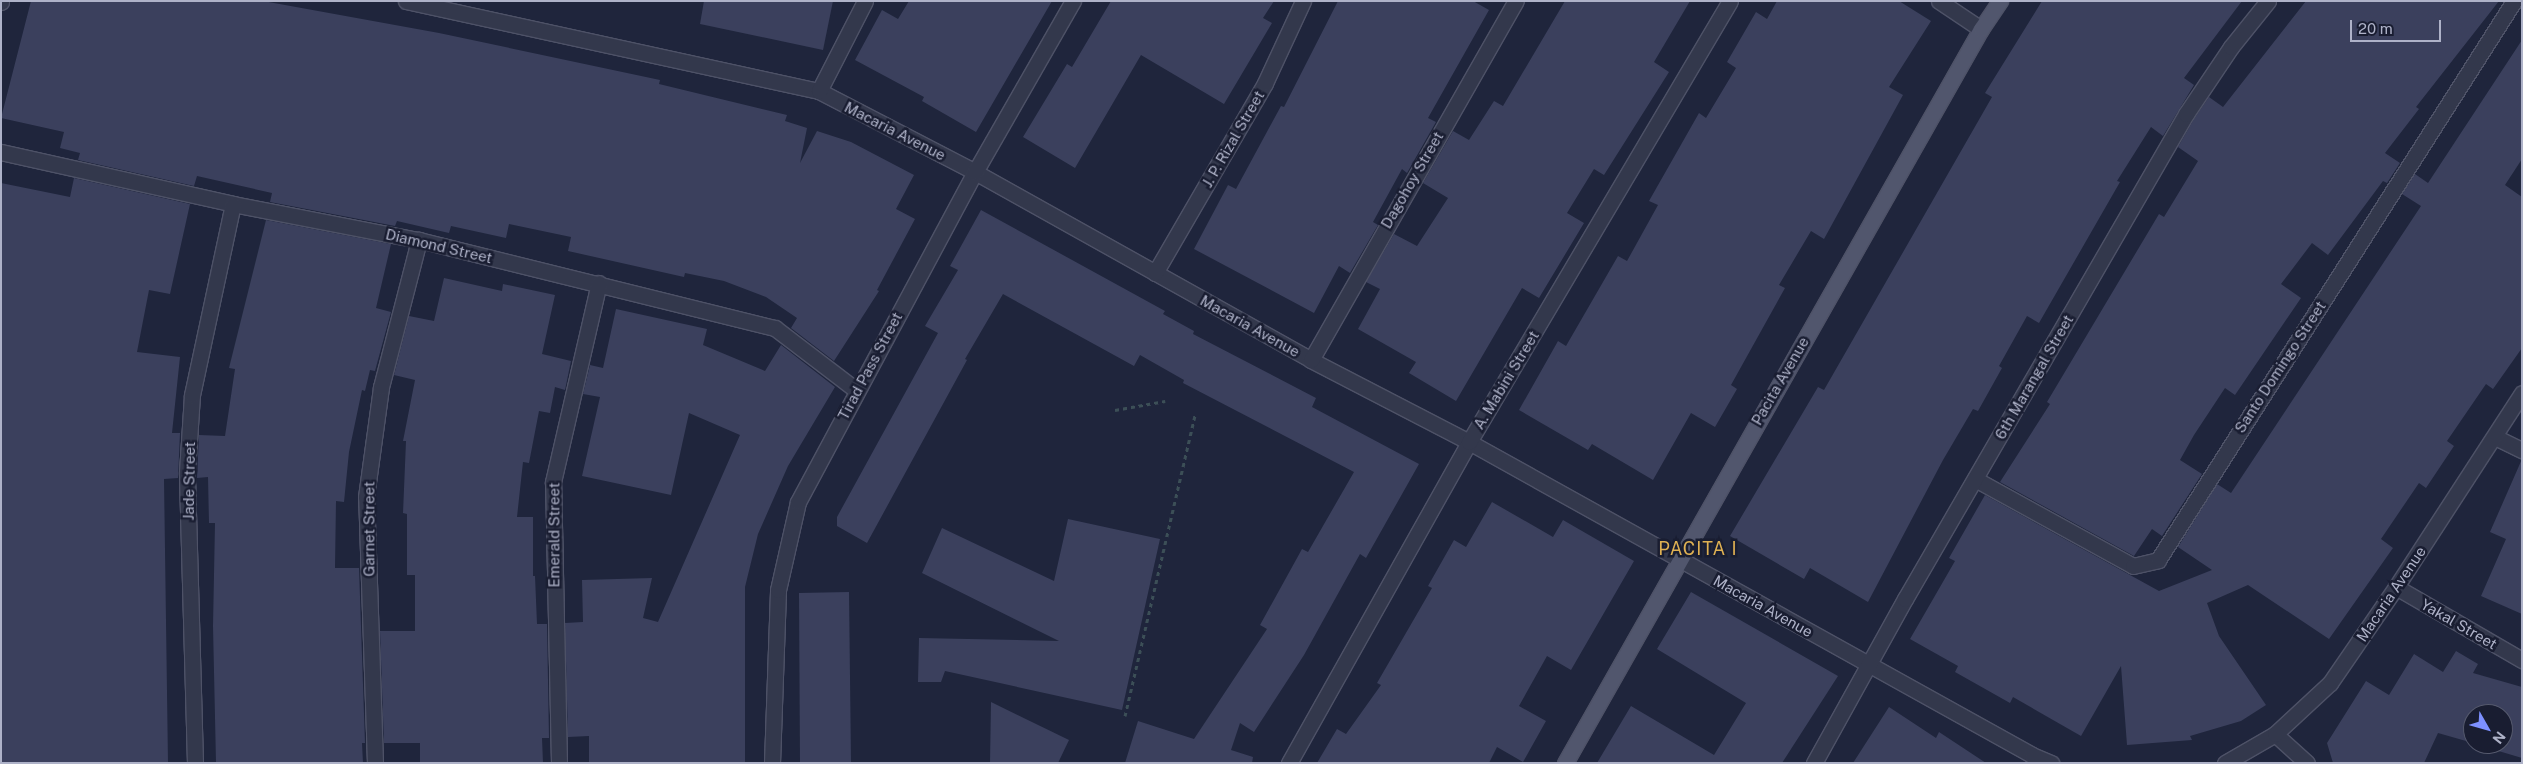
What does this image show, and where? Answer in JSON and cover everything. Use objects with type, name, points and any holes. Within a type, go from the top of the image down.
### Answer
[{"type":"main road","name":"Pacita Avenue","points":[[1565,763],[1679,558],[1981,29],[2000,1]]},
{"type":"street","name":"Macaria Avenue","points":[[406,1],[819,91],[975,172],[1311,360],[1468,442],[1679,558],[2030,759],[2051,763]]},
{"type":"street","points":[[819,91],[865,1]]},
{"type":"street","name":"Tirad Pass Street","points":[[772,763],[780,581],[798,502],[856,390],[975,172],[1073,1]]},
{"type":"street","name":"J. P. Rizal Street","points":[[1155,273],[1265,83],[1303,1]]},
{"type":"street","name":"Dagohoy Street","points":[[1311,360],[1516,1]]},
{"type":"street","name":"A. Mabini Street","points":[[1290,763],[1468,442],[1730,1]]},
{"type":"street","points":[[1939,1],[1981,29]]},
{"type":"street","name":"6th Marangal Street","points":[[1814,763],[1975,479],[2186,114],[2231,47],[2268,1]]},
{"type":"street","name":"Santo Domingo Street","points":[[1975,479],[2133,566],[2158,560],[2514,1]]},
{"type":"street","name":"Diamond Street","points":[[1,152],[233,204],[419,240],[775,328],[856,390]]},
{"type":"street","name":"Jade Street","points":[[195,763],[187,472],[190,424],[192,395],[233,204]]},
{"type":"street","name":"Garnet Street","points":[[376,763],[366,497],[381,387],[419,240]]},
{"type":"street","name":"Emerald Street","points":[[560,763],[552,482],[599,283]]},
{"type":"street","name":"Macaria Avenue","points":[[2225,763],[2275,734],[2330,683],[2396,587],[2522,394]]},
{"type":"street","points":[[2495,437],[2522,450]]},
{"type":"street","name":"Yakal Street","points":[[2396,587],[2522,660]]},
{"type":"street","points":[[2275,734],[2308,763]]},
{"type":"path","points":[[1115,410],[1165,400]]},
{"type":"path","points":[[1125,716],[1195,415]]},
{"type":"building","points":[[31,1],[263,1],[439,33],[660,80],[659,84],[787,115],[785,121],[807,128],[800,163],[817,131],[851,142],[914,175],[896,209],[915,219],[877,290],[879,291],[834,361],[791,328],[797,318],[766,297],[724,281],[685,273],[684,277],[568,251],[571,237],[509,224],[506,238],[451,226],[449,233],[397,221],[395,226],[270,202],[272,193],[197,176],[194,186],[78,160],[80,153],[60,148],[64,132],[1,118]]},
{"type":"building","points":[[704,1],[833,1],[823,50],[700,24]]},
{"type":"building","points":[[909,1],[1052,1],[976,132],[922,101],[924,97],[855,60],[882,10],[898,19]]},
{"type":"building","points":[[1111,1],[1274,1],[1263,18],[1272,23],[1224,104],[1141,55],[1075,168],[1023,137],[1067,64],[1072,67]]},
{"type":"building","points":[[1338,1],[1473,1],[1489,10],[1428,118],[1436,122],[1407,173],[1402,169],[1373,222],[1378,225],[1350,273],[1339,266],[1314,313],[1194,249],[1228,185],[1236,189],[1281,106],[1284,107]]},
{"type":"building","points":[[1565,1],[1690,1],[1654,62],[1669,72],[1604,175],[1594,169],[1567,213],[1584,223],[1539,298],[1522,288],[1456,401],[1409,373],[1416,362],[1358,329],[1380,289],[1366,282],[1394,234],[1417,246],[1448,198],[1423,183],[1453,131],[1469,140],[1494,101],[1503,106]]},
{"type":"building","points":[[1777,1],[1899,1],[1931,21],[1889,87],[1903,95],[1824,239],[1811,231],[1779,285],[1785,288],[1731,385],[1737,389],[1715,427],[1691,413],[1653,480],[1592,444],[1588,450],[1519,410],[1558,341],[1566,346],[1618,256],[1627,261],[1658,205],[1649,201],[1699,113],[1706,118],[1736,68],[1727,62],[1756,12],[1767,19]]},
{"type":"building","points":[[2042,1],[2242,1],[2184,78],[2194,85],[2163,136],[2151,127],[2117,181],[2120,182],[2039,323],[2027,316],[1999,366],[2002,368],[1978,411],[1973,409],[1943,460],[1868,602],[1810,568],[1804,579],[1730,536],[1818,387],[1824,390],[1992,97],[1985,93]]},
{"type":"building","points":[[2306,1],[2499,1],[2416,107],[2419,109],[2385,153],[2400,163],[2387,183],[2383,181],[2328,255],[2312,243],[2281,284],[2301,298],[2235,395],[2225,388],[2194,435],[2180,460],[2202,474],[2162,536],[2152,529],[2134,556],[2000,482],[2050,404],[2047,402],[2159,214],[2164,217],[2198,161],[2178,147],[2194,119],[2209,97],[2223,107]]},
{"type":"building","points":[[2522,40],[2522,159],[2505,185],[2522,197],[2522,348],[2493,389],[2486,384],[2447,441],[2454,446],[2426,488],[2419,483],[2381,539],[2393,548],[2329,639],[2248,585],[2207,603],[2219,636],[2266,705],[2241,721],[2190,736],[2192,740],[2127,745],[2121,666],[2081,736],[2013,697],[2010,703],[1955,672],[1958,666],[1910,639],[1955,561],[1949,558],[1985,495],[2159,591],[2212,570],[2178,547],[2217,484],[2231,493],[2421,206],[2402,194],[2415,174],[2428,183]]},
{"type":"building","points":[[74,178],[190,204],[170,294],[149,290],[137,352],[180,357],[172,433],[180,433],[178,478],[164,479],[168,763],[1,763],[1,183],[70,197]]},
{"type":"building","points":[[981,210],[1165,311],[1163,314],[1194,331],[1193,334],[1316,398],[1312,407],[1419,464],[1366,558],[1360,554],[1304,655],[1254,732],[1240,723],[1231,750],[1253,757],[1252,763],[1125,763],[1138,721],[1194,739],[1267,629],[1260,625],[1302,549],[1308,552],[1354,472],[1183,383],[1184,380],[1140,355],[1134,366],[1003,294],[965,359],[967,360],[867,543],[837,526],[837,517],[938,333],[925,326],[958,270],[950,266]]},
{"type":"building","points":[[266,220],[391,244],[376,308],[391,312],[375,371],[370,370],[365,391],[362,390],[349,452],[344,502],[336,501],[335,568],[359,568],[365,743],[362,743],[363,763],[216,763],[213,626],[215,523],[209,523],[208,477],[197,478],[199,435],[225,436],[235,369],[229,368]]},
{"type":"building","points":[[444,278],[502,291],[503,284],[555,295],[542,354],[571,361],[565,390],[555,387],[550,413],[539,411],[529,463],[523,462],[517,517],[533,517],[533,576],[535,576],[537,624],[547,624],[549,738],[542,738],[543,763],[420,763],[420,743],[384,743],[380,631],[415,631],[415,575],[407,575],[407,514],[403,513],[406,441],[403,441],[415,380],[394,375],[409,316],[434,321]]},
{"type":"building","points":[[616,309],[707,329],[703,345],[765,371],[781,345],[835,387],[788,466],[758,534],[745,587],[745,763],[589,763],[589,736],[568,737],[565,623],[583,622],[582,580],[652,578],[643,618],[658,622],[740,435],[689,413],[671,495],[582,476],[600,397],[583,394],[590,365],[603,368]]},
{"type":"building","points":[[2522,459],[2522,614],[2481,596],[2506,539],[2490,532]]},
{"type":"building","points":[[1492,502],[1553,537],[1563,520],[1634,561],[1571,670],[1547,656],[1519,706],[1546,721],[1523,762],[1497,747],[1489,763],[1317,763],[1337,729],[1346,734],[1381,685],[1377,683],[1432,588],[1428,586],[1454,540],[1466,547]]},
{"type":"building","points":[[1068,519],[1160,539],[1122,710],[945,671],[941,682],[918,682],[919,638],[1059,641],[922,573],[942,528],[1054,581]]},
{"type":"building","points":[[849,592],[851,763],[800,763],[799,593]]},
{"type":"building","points":[[1691,592],[1838,676],[1782,763],[1597,763],[1631,706],[1714,755],[1746,703],[1657,649]]},
{"type":"building","points":[[2456,651],[2478,664],[2473,673],[2522,687],[2522,758],[2509,754],[2513,754],[2513,704],[2463,704],[2463,740],[2438,733],[2424,763],[2333,763],[2327,743],[2366,681],[2389,695],[2414,654],[2443,672]]},
{"type":"building","points":[[991,702],[1069,740],[1058,763],[990,763]]},
{"type":"building","points":[[1889,707],[1936,738],[1939,732],[1986,763],[1853,763]]},
{"type":"district","name":"PACITA I","points":[[1698,549]]}]
